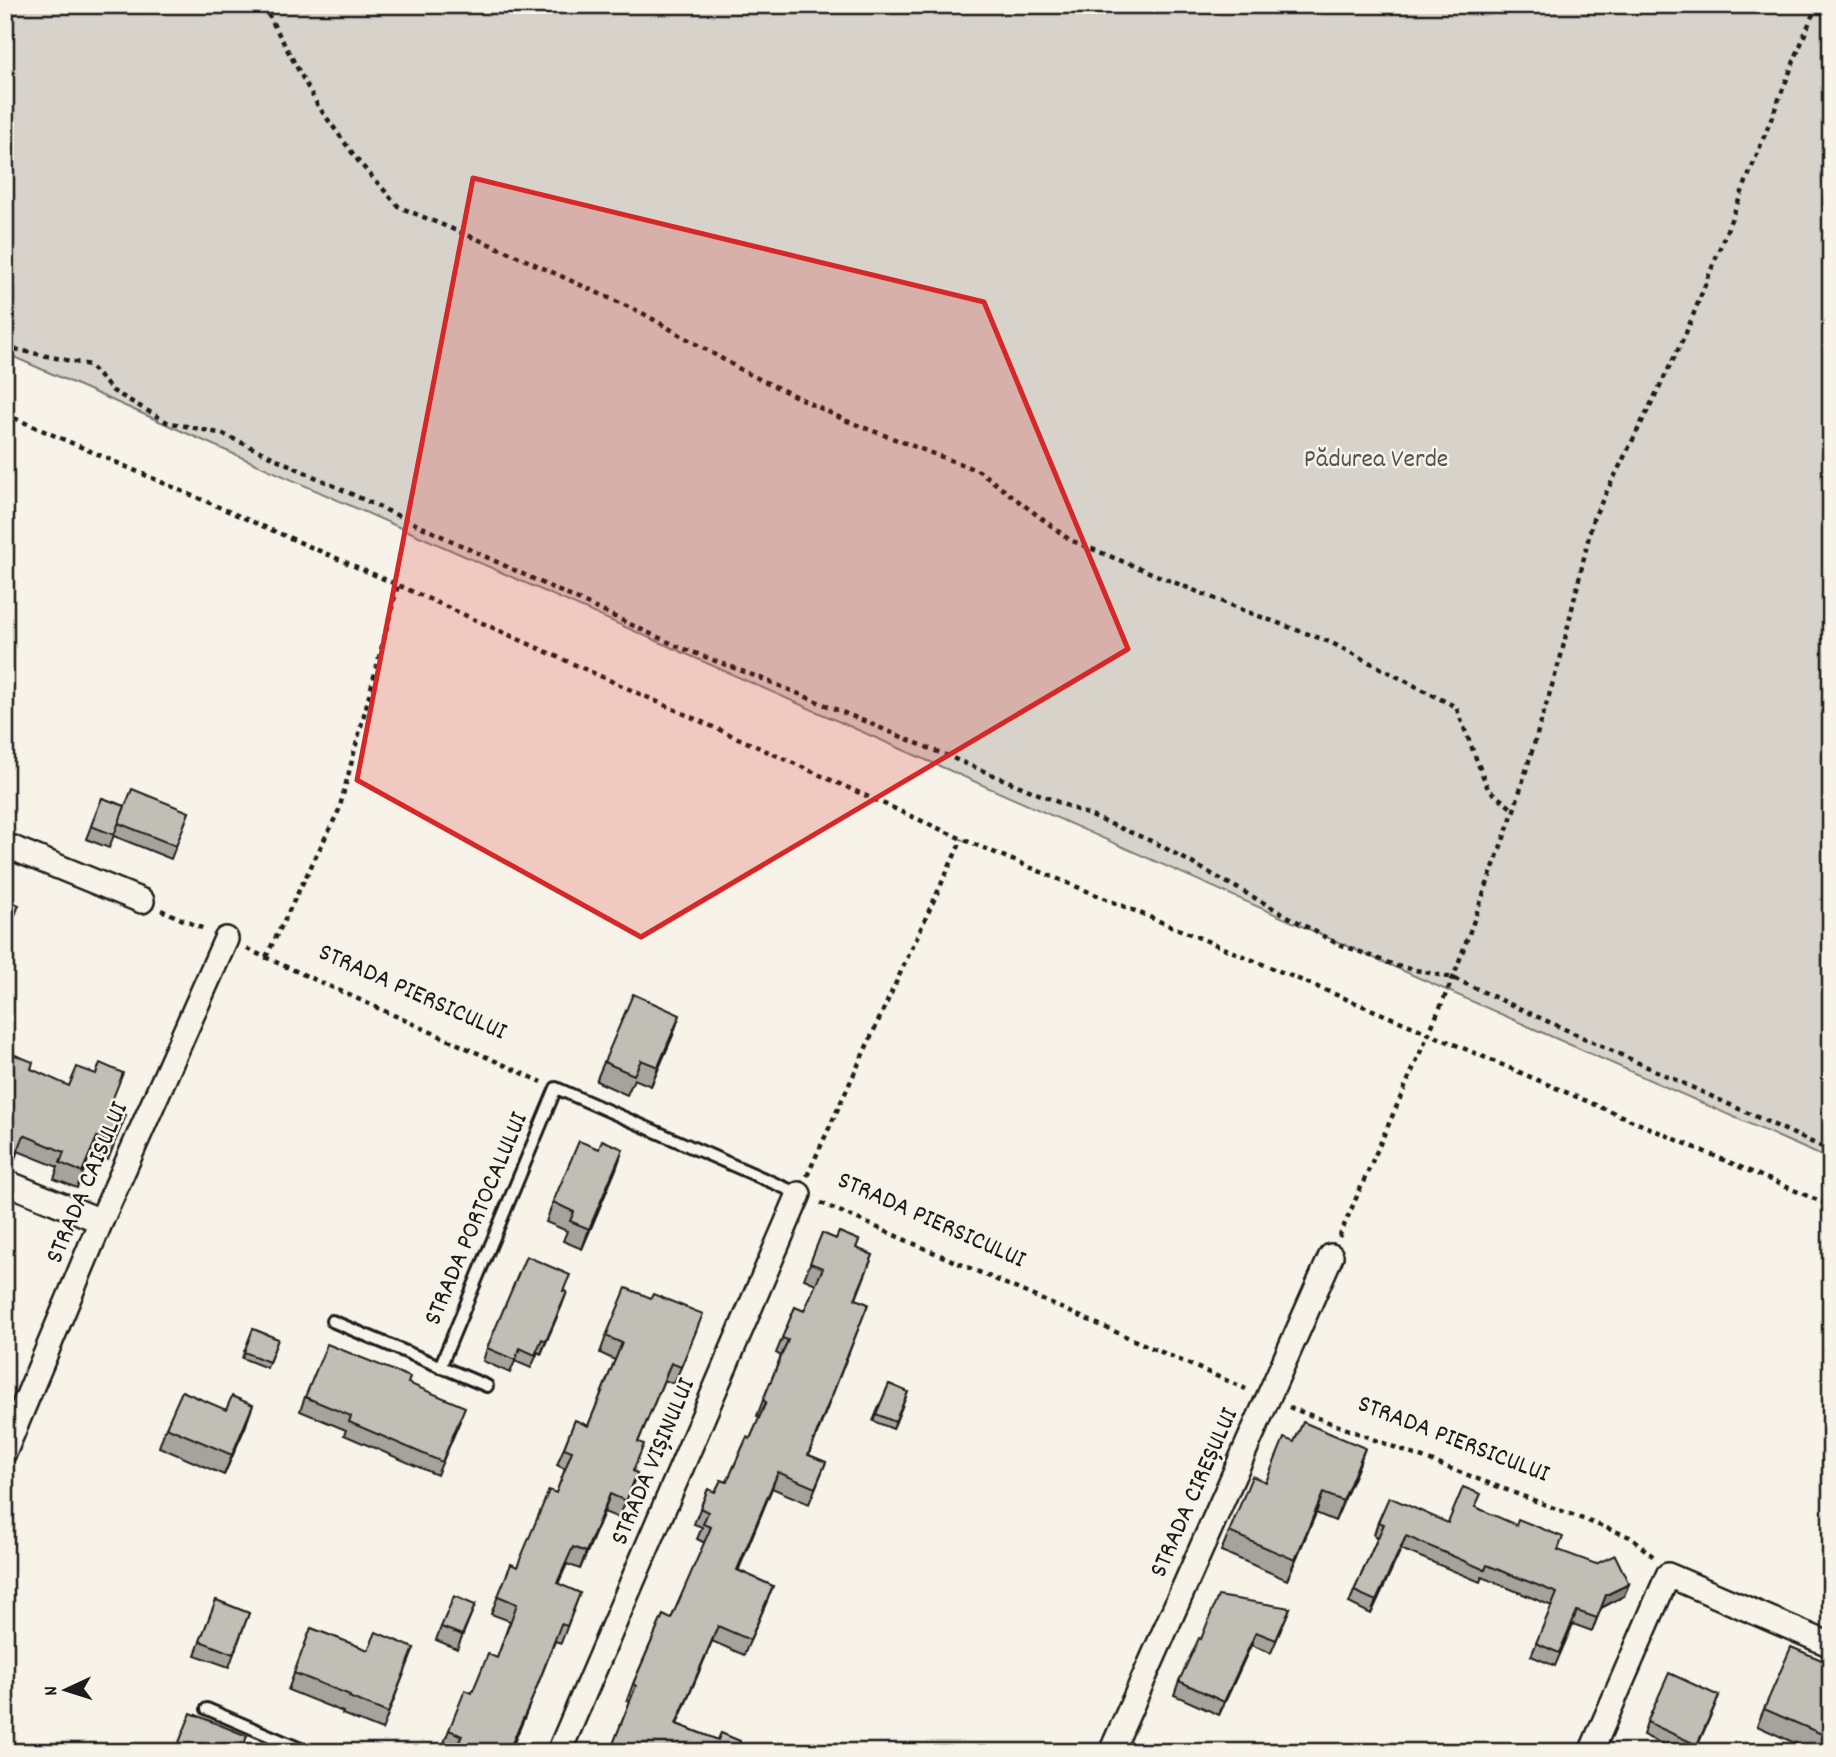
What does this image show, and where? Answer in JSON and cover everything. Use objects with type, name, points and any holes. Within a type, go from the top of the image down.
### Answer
[{"type":"street","points":[[5,845],[142,901]]},
{"type":"street","name":"STRADA CAISULUI","points":[[5,1451],[101,1221],[226,939]]},
{"type":"street","points":[[5,1182],[101,1221]]},
{"type":"street","name":"STRADA VIȘINULUI","points":[[559,1752],[799,1194]]},
{"type":"street","name":"STRADA CIREȘULUI","points":[[1111,1752],[1331,1256]]},
{"type":"street","points":[[1591,1752],[1668,1576],[1831,1645]]},
{"type":"lane","name":"STRADA PIERSICULUI","points":[[556,1088],[799,1194]]},
{"type":"lane","name":"STRADA PORTOCALULUI","points":[[440,1367],[556,1088]]},
{"type":"lane","name":"STRADA PORTOCALULUI","points":[[332,1321],[487,1387]]},
{"type":"lane","points":[[207,1709],[308,1752]]},
{"type":"lane","points":[[273,1752],[278,1739]]},
{"type":"path","points":[[263,5],[318,106],[359,162],[400,208],[506,251],[644,314],[745,372],[847,421],[979,471],[1070,540],[1245,611],[1330,642],[1421,688],[1456,707],[1488,789],[1514,810]]},
{"type":"path","points":[[1331,1256],[1452,978],[1514,810],[1561,656],[1593,519],[1684,338],[1812,16],[1820,5]]},
{"type":"path","points":[[5,347],[89,365],[113,391],[167,422],[223,434],[679,647],[1156,843],[1334,942],[1397,966],[1452,978],[1831,1151]]},
{"type":"path","points":[[5,414],[398,585],[962,839],[1428,1033],[1831,1206]]},
{"type":"path","points":[[266,957],[339,810],[398,585]]},
{"type":"path","points":[[799,1194],[962,839]]},
{"type":"path","name":"STRADA PIERSICULUI","points":[[142,901],[556,1088]]},
{"type":"path","name":"STRADA PIERSICULUI","points":[[799,1194],[1268,1399],[1630,1537],[1650,1553],[1668,1576]]},
{"type":"highlighted area","points":[[473,178],[984,302],[1128,649],[641,937],[357,780]]},
{"type":"green space","name":"Pădurea Verde","points":[[5,5],[1831,5],[1831,1160],[5,353]]},
{"type":"building","points":[[132,789],[189,812],[176,846],[118,823]]},
{"type":"building","points":[[102,798],[125,806],[114,835],[91,826]]},
{"type":"building","points":[[5,899],[19,905],[6,938],[5,937]]},
{"type":"building","points":[[633,994],[680,1015],[658,1067],[641,1060],[634,1075],[604,1062]]},
{"type":"building","points":[[10,1053],[33,1062],[31,1069],[69,1086],[77,1067],[96,1074],[100,1063],[123,1073],[109,1108],[126,1115],[120,1130],[114,1144],[97,1137],[82,1172],[60,1163],[64,1152],[24,1135],[17,1153],[5,1148],[5,1060],[7,1061]]},
{"type":"building","points":[[602,1140],[623,1149],[589,1229],[570,1221],[574,1212],[553,1202],[579,1141],[599,1149]]},
{"type":"building","points":[[839,1232],[859,1240],[856,1248],[873,1255],[855,1299],[868,1304],[808,1455],[826,1462],[815,1488],[778,1472],[737,1570],[773,1586],[750,1640],[718,1626],[676,1724],[718,1740],[721,1733],[740,1741],[736,1752],[610,1752],[636,1686],[633,1684],[663,1615],[671,1619],[711,1527],[703,1524],[708,1512],[700,1508],[708,1489],[715,1492],[721,1480],[727,1482],[747,1437],[750,1439],[788,1340],[782,1338],[795,1307],[804,1311],[823,1268],[810,1263],[822,1233],[836,1239]]},
{"type":"building","points":[[526,1256],[570,1275],[563,1291],[567,1292],[546,1341],[542,1339],[535,1355],[520,1348],[515,1360],[487,1348]]},
{"type":"building","points":[[626,1288],[651,1298],[653,1294],[703,1314],[681,1367],[671,1363],[638,1442],[644,1444],[633,1471],[637,1473],[626,1501],[610,1494],[586,1552],[573,1547],[557,1583],[580,1593],[567,1626],[561,1624],[508,1752],[456,1752],[462,1736],[449,1730],[465,1690],[472,1693],[488,1654],[497,1658],[517,1604],[498,1596],[511,1564],[517,1567],[549,1490],[556,1493],[572,1451],[564,1448],[575,1420],[588,1426],[622,1343],[606,1336]]},
{"type":"building","points":[[253,1329],[278,1339],[269,1362],[244,1352]]},
{"type":"building","points":[[327,1344],[410,1377],[408,1383],[465,1407],[442,1462],[349,1422],[351,1416],[305,1397]]},
{"type":"building","points":[[889,1384],[908,1392],[895,1422],[876,1414]]},
{"type":"building","points":[[182,1391],[226,1410],[232,1396],[253,1405],[232,1455],[166,1427]]},
{"type":"building","points":[[1303,1422],[1365,1448],[1343,1501],[1323,1493],[1295,1560],[1229,1532],[1252,1476],[1266,1482],[1284,1438],[1294,1442]]},
{"type":"building","points":[[1463,1487],[1481,1494],[1475,1507],[1516,1525],[1518,1519],[1563,1537],[1558,1550],[1596,1564],[1615,1555],[1629,1584],[1606,1595],[1597,1618],[1577,1611],[1559,1653],[1536,1643],[1557,1593],[1487,1565],[1485,1570],[1406,1536],[1376,1601],[1354,1591],[1384,1524],[1378,1522],[1389,1497],[1448,1523]]},
{"type":"building","points":[[454,1596],[475,1605],[462,1635],[441,1627]]},
{"type":"building","points":[[1218,1596],[1290,1608],[1276,1640],[1256,1632],[1224,1702],[1179,1681],[1199,1638],[1201,1639]]},
{"type":"building","points":[[216,1600],[249,1613],[233,1654],[200,1641]]},
{"type":"building","points":[[311,1628],[368,1650],[376,1632],[414,1648],[388,1713],[294,1673]]},
{"type":"building","points":[[1791,1647],[1831,1664],[1831,1738],[1764,1709]]},
{"type":"building","points":[[1669,1673],[1719,1696],[1697,1745],[1647,1722]]},
{"type":"building","points":[[191,1713],[247,1736],[241,1752],[175,1752]]}]
